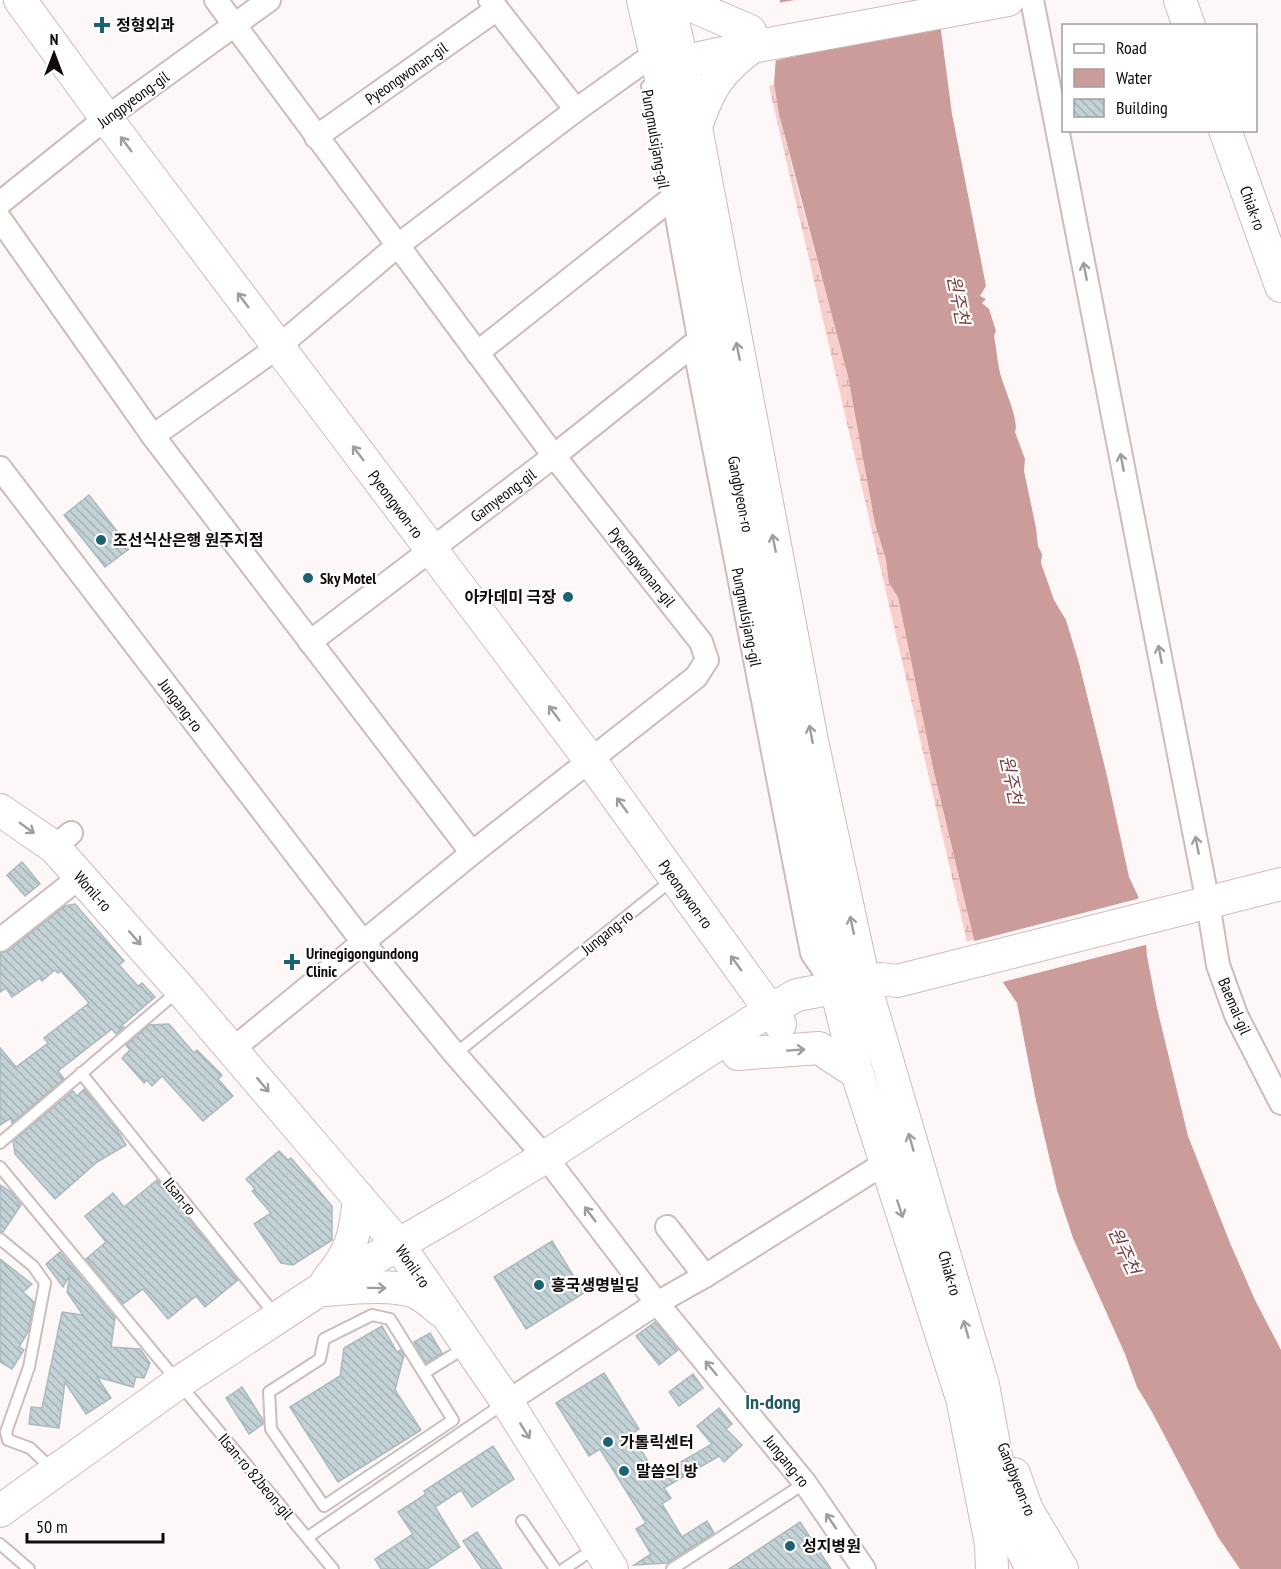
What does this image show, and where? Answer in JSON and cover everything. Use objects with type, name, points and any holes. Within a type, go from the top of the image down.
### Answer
[{"type":"street","name":"Pyeongwon-ro","points":[[20,0],[106,118],[590,760],[775,1017]]},
{"type":"street","name":"Pyeongwonan-gil","points":[[216,0],[554,456],[701,642],[707,660],[696,676],[590,760]]},
{"type":"street","name":"Jungpyeong-gil","points":[[0,203],[106,118],[269,0]]},
{"type":"street","name":"Gangbyeon-ro","points":[[643,0],[662,56],[695,130],[812,741],[852,995]]},
{"type":"street","name":"Gangbyeon-ro","points":[[668,0],[662,56],[852,995]]},
{"type":"street","points":[[684,0],[734,41],[1008,0]]},
{"type":"street","points":[[153,436],[278,347],[397,246],[576,110],[662,56],[919,0]]},
{"type":"street","name":"Baemal-gil","points":[[1032,0],[1199,904],[1236,1015],[1281,1103]]},
{"type":"street","points":[[1180,0],[1188,24]]},
{"type":"street","name":"Pyeongwonan-gil","points":[[316,136],[494,5]]},
{"type":"street","points":[[494,5],[576,110]]},
{"type":"street","points":[[695,130],[705,102],[734,41]]},
{"type":"street","name":"Chiak-ro","points":[[1226,132],[1281,286]]},
{"type":"street","points":[[477,353],[667,202]]},
{"type":"street","points":[[0,219],[153,436],[472,853]]},
{"type":"street","name":"Pungmulsijang-gil","points":[[694,344],[812,953],[852,995]]},
{"type":"street","name":"Gamyeong-gil","points":[[310,642],[554,456],[694,344]]},
{"type":"street","name":"Jungang-ro","points":[[0,468],[363,942],[455,1054],[550,1163],[657,1303],[806,1483],[864,1569]]},
{"type":"street","points":[[233,1049],[472,853],[590,760]]},
{"type":"street","name":"Wonil-ro","points":[[0,810],[62,840],[80,877],[233,1049],[398,1244],[507,1402],[605,1557]]},
{"type":"street","points":[[0,940],[80,877]]},
{"type":"street","points":[[0,1511],[178,1383],[318,1291],[458,1210],[550,1163],[738,1054],[797,995],[852,995],[881,979],[897,981],[1281,884]]},
{"type":"street","name":"Chiak-ro","points":[[852,995],[857,1073],[885,1163],[972,1392],[991,1544],[992,1569]]},
{"type":"street","name":"Chiak-ro","points":[[852,995],[972,1392],[1009,1524],[1009,1569]]},
{"type":"street","points":[[550,1163],[775,1017]]},
{"type":"street","points":[[738,1054],[819,1048],[857,1073]]},
{"type":"street","points":[[507,1402],[657,1303],[705,1276],[885,1163]]},
{"type":"street","points":[[318,1291],[344,1261],[355,1230],[359,1198]]},
{"type":"street","points":[[667,1227],[705,1276]]},
{"type":"street","points":[[318,1291],[356,1287],[415,1292],[447,1314]]},
{"type":"street","name":"Gangbyeon-ro","points":[[972,1392],[1027,1510],[1062,1569]]},
{"type":"street","name":"Gangbyeon-ro","points":[[1009,1524],[1032,1569]]},
{"type":"lane","name":"Pungmulsijang-gil","points":[[662,56],[667,202],[694,344]]},
{"type":"lane","name":"Jungang-ro","points":[[455,1054],[675,878]]},
{"type":"lane","points":[[0,1143],[180,989]]},
{"type":"lane","name":"Ilsan-ro","points":[[81,1073],[278,1319]]},
{"type":"lane","points":[[0,1167],[178,1383]]},
{"type":"lane","points":[[0,1239],[33,1266],[45,1283],[29,1367],[3,1429],[8,1440],[30,1449],[55,1471]]},
{"type":"lane","points":[[372,1315],[390,1319],[424,1373],[453,1420],[324,1506],[271,1429],[268,1392],[320,1359],[324,1339],[372,1315]]},
{"type":"lane","points":[[424,1373],[469,1346]]},
{"type":"lane","name":"Ilsan-ro 82beon-gil","points":[[178,1383],[333,1569]]},
{"type":"lane","points":[[308,1537],[507,1402]]},
{"type":"lane","points":[[672,1569],[806,1483]]},
{"type":"lane","points":[[522,1521],[555,1569]]},
{"type":"lane","points":[[0,1544],[29,1569]]},
{"type":"lane","points":[[564,1569],[605,1557]]},
{"type":"green space","points":[[774,84],[799,194],[848,375],[878,532],[890,581],[898,597],[933,768],[974,940],[967,942],[769,86]]},
{"type":"water","name":"원주천","points":[[780,0],[937,0],[952,114],[986,286],[980,296],[986,299],[982,303],[989,309],[996,331],[994,336],[1000,375],[1013,410],[1015,432],[1025,459],[1024,471],[1038,546],[1042,554],[1041,563],[1054,600],[1066,620],[1079,663],[1129,877],[1138,896],[1157,1008],[1188,1136],[1230,1243],[1255,1300],[1281,1350],[1281,1569],[1240,1569],[1218,1537],[1137,1387],[1125,1354],[1073,1238],[1057,1190],[1036,1101],[1017,1003],[974,940],[933,768],[898,597],[889,583],[886,560],[875,523],[848,376],[779,114],[774,84]]},
{"type":"pier","points":[[795,0],[940,0],[848,45],[773,61],[777,3]]},
{"type":"pier","points":[[1141,898],[1149,944],[999,983],[971,942]]},
{"type":"building","points":[[89,495],[130,548],[105,567],[64,515]]},
{"type":"building","points":[[22,862],[40,884],[25,896],[7,875]]},
{"type":"building","points":[[75,904],[124,961],[119,965],[138,986],[142,983],[155,997],[120,1027],[124,1027],[116,1034],[112,1029],[58,1071],[64,1079],[12,1123],[11,1118],[0,1125],[0,1048],[16,1067],[48,1043],[44,1038],[89,1003],[61,971],[58,973],[55,970],[42,981],[40,978],[12,997],[6,988],[0,992],[0,953],[8,951],[65,906]]},
{"type":"building","points":[[169,1024],[194,1053],[197,1050],[222,1075],[218,1079],[233,1096],[203,1121],[162,1076],[152,1086],[147,1080],[144,1083],[122,1058],[130,1050],[126,1045],[149,1025]]},
{"type":"building","points":[[84,1089],[117,1130],[126,1145],[97,1162],[55,1199],[15,1154],[13,1141],[73,1091],[77,1096]]},
{"type":"building","points":[[279,1151],[288,1160],[291,1158],[332,1206],[332,1240],[293,1265],[281,1263],[254,1224],[271,1213],[252,1191],[255,1189],[246,1179]]},
{"type":"building","points":[[157,1180],[238,1280],[205,1307],[196,1296],[168,1319],[143,1289],[123,1304],[86,1259],[106,1242],[85,1216],[113,1193],[124,1207]]},
{"type":"building","points":[[0,1185],[11,1192],[21,1205],[3,1232],[0,1232]]},
{"type":"building","name":"흥국생명빌딩","points":[[552,1241],[584,1293],[526,1329],[494,1277]]},
{"type":"building","points":[[60,1252],[115,1318],[111,1347],[140,1349],[150,1363],[144,1378],[136,1377],[133,1387],[97,1377],[111,1398],[86,1414],[65,1382],[59,1428],[29,1424],[31,1407],[42,1408],[62,1312],[83,1315],[67,1292],[70,1275],[63,1287],[46,1264]]},
{"type":"building","points":[[0,1259],[32,1284],[23,1292],[34,1302],[28,1332],[19,1347],[24,1350],[12,1369],[0,1362]]},
{"type":"building","points":[[655,1322],[678,1350],[659,1365],[636,1336]]},
{"type":"building","points":[[382,1326],[397,1352],[401,1350],[404,1355],[395,1390],[421,1430],[338,1482],[290,1407],[340,1376],[344,1348]]},
{"type":"building","points":[[430,1333],[442,1353],[426,1363],[414,1342]]},
{"type":"building","points":[[604,1373],[639,1429],[631,1434],[657,1476],[712,1444],[697,1426],[719,1408],[732,1424],[726,1429],[742,1445],[724,1462],[719,1456],[664,1488],[671,1498],[662,1504],[682,1537],[707,1521],[714,1533],[667,1563],[634,1565],[651,1554],[636,1529],[646,1523],[600,1449],[589,1456],[556,1403]]},
{"type":"building","points":[[693,1374],[703,1388],[679,1406],[669,1392]]},
{"type":"building","points":[[242,1387],[263,1420],[263,1424],[249,1434],[226,1398]]},
{"type":"building","points":[[493,1446],[514,1479],[472,1507],[461,1490],[435,1507],[460,1547],[427,1569],[381,1569],[375,1559],[413,1534],[398,1512],[426,1494],[424,1491]]},
{"type":"building","name":"성지병원","points":[[800,1522],[831,1569],[729,1569]]},
{"type":"building","points":[[477,1532],[502,1569],[482,1569],[463,1541]]},
{"type":"place","name":"정형외과","points":[[102,25]]},
{"type":"place","name":"조선식산은행 원주지점","points":[[101,540]]},
{"type":"place","name":"Sky Motel","points":[[308,578]]},
{"type":"place","name":"아카데미 극장","points":[[568,597]]},
{"type":"place","name":"Urinegigongundong Clinic","points":[[292,962]]},
{"type":"place","name":"흥국생명빌딩","points":[[539,1285]]},
{"type":"place","name":"가톨릭센터","points":[[608,1442]]},
{"type":"place","name":"말씀의 방","points":[[624,1471]]},
{"type":"place","name":"성지병원","points":[[790,1546]]},
{"type":"district","name":"In-dong","points":[[773,1402]]}]
